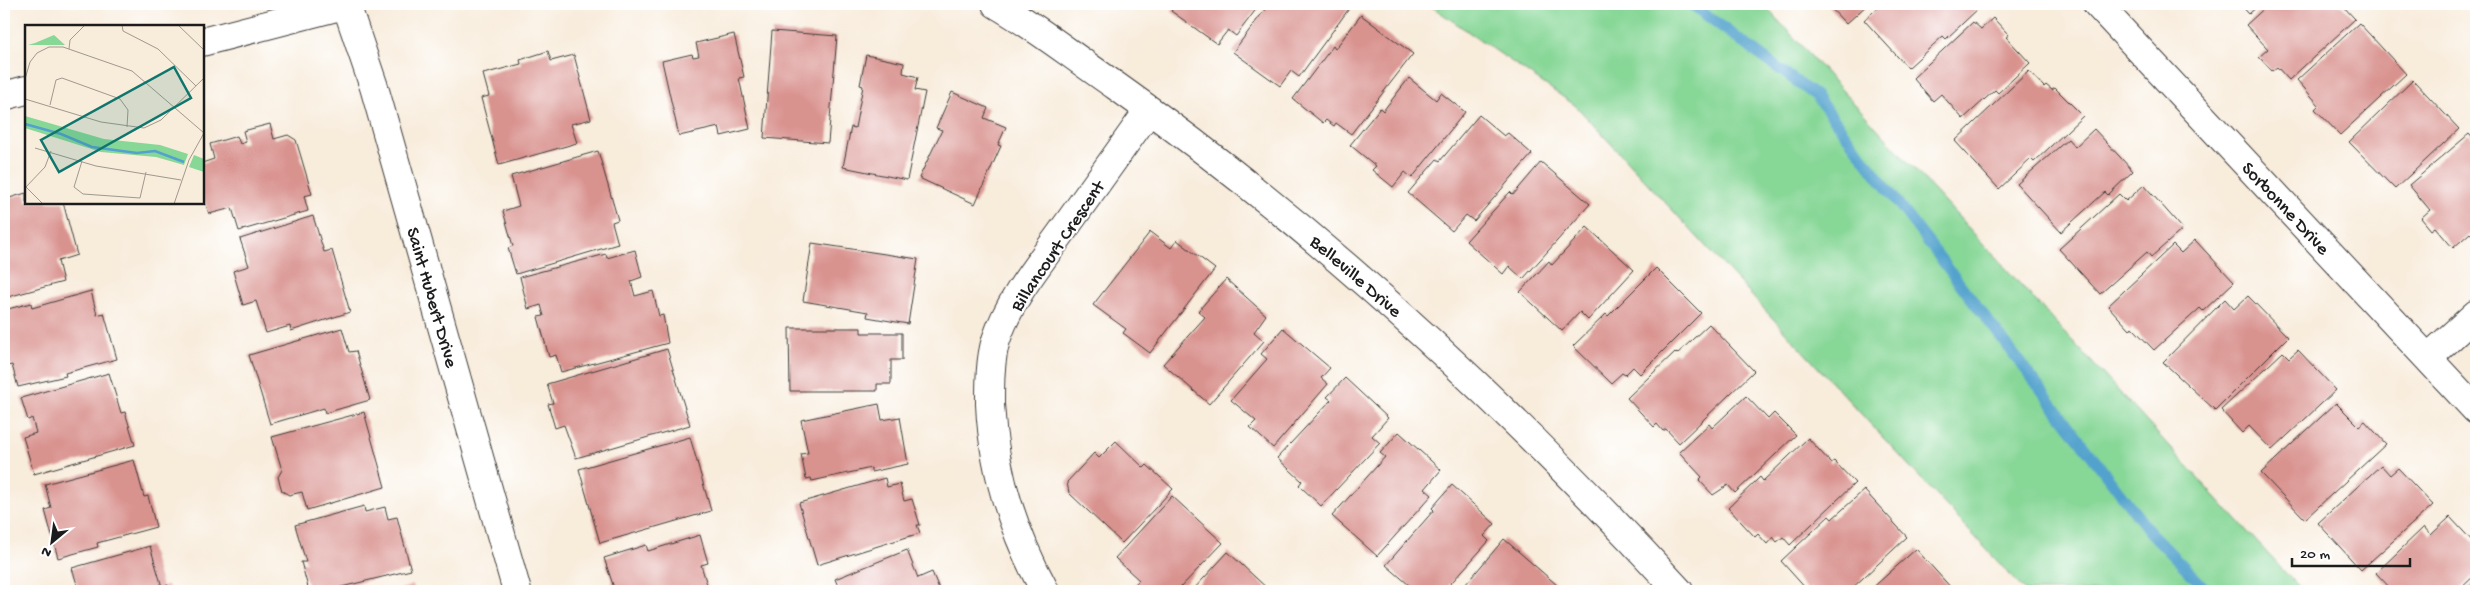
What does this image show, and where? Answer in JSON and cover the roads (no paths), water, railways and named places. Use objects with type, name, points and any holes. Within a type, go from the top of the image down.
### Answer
[{"type":"street","points":[[204,41],[347,4]]},
{"type":"street","name":"Saint Hubert Drive","points":[[347,4],[374,87],[517,591]]},
{"type":"street","name":"Belleville Drive","points":[[996,4],[1149,110],[1247,183],[1342,261],[1480,385],[1629,536],[1679,591]]},
{"type":"street","name":"Sorbonne Drive","points":[[2097,4],[2476,410]]},
{"type":"street","points":[[4,96],[25,90]]},
{"type":"street","name":"Billancourt Crescent","points":[[1045,591],[1032,567],[1007,507],[996,466],[992,433],[990,384],[996,341],[1018,293],[1149,110]]},
{"type":"street","points":[[2428,358],[2476,314]]},
{"type":"waterway","points":[[1691,4],[1816,96],[2150,532],[2208,591]]}]
